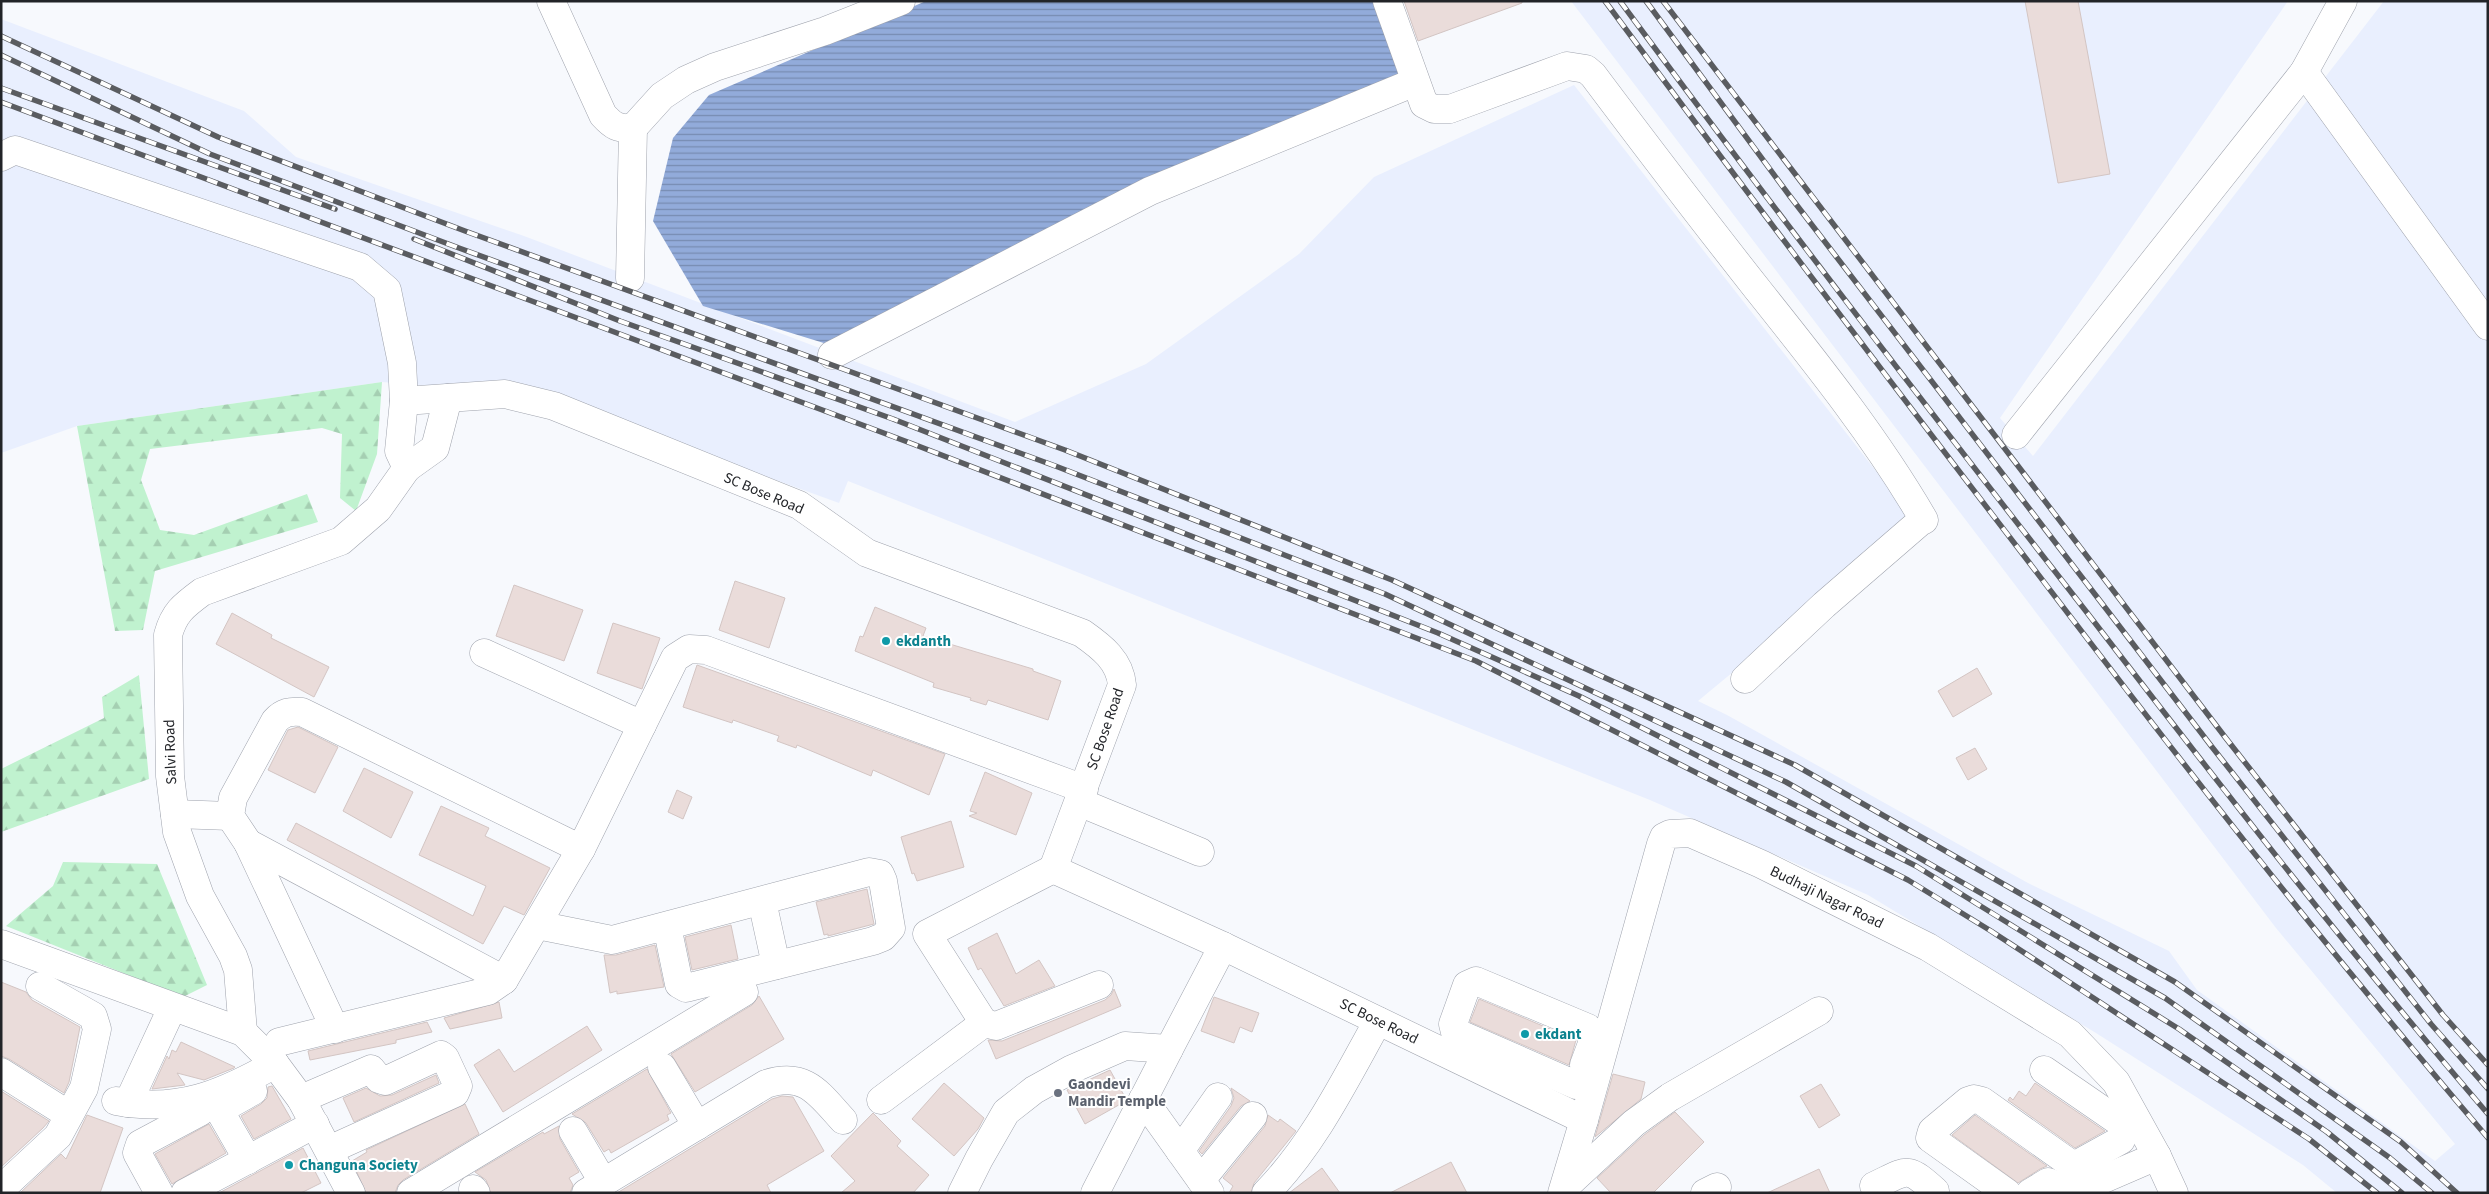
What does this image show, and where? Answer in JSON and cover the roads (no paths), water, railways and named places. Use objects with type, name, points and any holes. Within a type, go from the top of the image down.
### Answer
[{"type":"street","points":[[551,1],[603,115],[611,124],[621,129],[633,128]]},
{"type":"street","points":[[630,278],[633,128],[662,96],[686,80],[715,67],[825,31],[902,1]]},
{"type":"street","points":[[1388,1],[1414,82],[1424,104],[1434,109],[1450,109],[1567,66],[1586,69],[1823,373],[1903,486],[1924,520],[1824,605],[1745,679]]},
{"type":"street","points":[[2016,435],[2304,72],[2343,1]]},
{"type":"street","points":[[2304,72],[2488,326]]},
{"type":"street","points":[[832,355],[1150,191],[1414,82]]},
{"type":"street","points":[[1,157],[15,150],[360,267],[387,290],[402,363],[404,401],[399,451],[408,468]]},
{"type":"street","name":"SC Bose Road","points":[[404,401],[505,394],[554,406],[799,505],[867,552],[1082,633],[1098,644],[1113,659],[1120,671],[1122,685],[1053,869],[1223,946],[1575,1115]]},
{"type":"street","name":"Salvi Road","points":[[243,1032],[238,970],[233,956],[200,896],[177,832],[170,776],[169,729],[168,636],[173,619],[183,607],[202,592],[341,541],[378,509],[408,468],[435,448],[448,398]]},
{"type":"street","points":[[172,1008],[122,1102],[155,1106],[189,1102],[240,1084],[335,1029],[488,991],[504,980],[581,849],[675,658],[689,649],[706,650],[1081,796],[1200,852]]},
{"type":"street","points":[[484,653],[642,725]]},
{"type":"street","points":[[335,1029],[248,843],[230,816],[233,798],[275,721],[281,715],[290,711],[302,712],[581,849]]},
{"type":"street","points":[[174,814],[230,816]]},
{"type":"street","name":"Budhaji Nagar Road","points":[[1575,1115],[1661,844],[1664,837],[1679,832],[1690,833],[1761,864],[1928,947],[2070,1034],[2116,1082],[2157,1156],[2174,1193]]},
{"type":"street","points":[[248,843],[504,980]]},
{"type":"street","points":[[1053,869],[926,934],[984,1023],[996,1026],[1099,985]]},
{"type":"street","points":[[537,925],[612,940],[869,872],[880,874],[883,881],[890,928],[883,937],[682,988],[679,984],[667,926]]},
{"type":"street","points":[[762,901],[776,965]]},
{"type":"street","points":[[1,944],[172,1008],[243,1032],[279,1060],[351,1193]]},
{"type":"street","points":[[1095,1193],[1223,946]]},
{"type":"street","points":[[1566,1190],[1575,1115],[1576,1085],[1593,1041],[1593,1035],[1588,1028],[1476,981],[1467,985],[1453,1024],[1456,1032],[1576,1085]]},
{"type":"street","points":[[1,1189],[58,1136],[84,1088],[97,1029],[93,1016],[40,986]]},
{"type":"street","points":[[412,1192],[744,992]]},
{"type":"street","points":[[1566,1190],[1634,1123],[1670,1097],[1819,1011]]},
{"type":"street","points":[[1266,1193],[1297,1155],[1331,1105],[1378,1021]]},
{"type":"street","points":[[881,1100],[984,1023]]},
{"type":"street","points":[[962,1193],[1006,1112],[1034,1090],[1087,1062],[1125,1046],[1169,1049]]},
{"type":"street","points":[[301,1099],[371,1069],[379,1079],[385,1081],[441,1055],[445,1058],[458,1086],[455,1093],[329,1150]]},
{"type":"street","points":[[248,1160],[221,1113],[223,1108],[279,1060]]},
{"type":"street","points":[[662,1067],[697,1126]]},
{"type":"street","points":[[2044,1070],[2121,1124],[2125,1129],[2121,1140],[2080,1180]]},
{"type":"street","points":[[1,1072],[69,1115]]},
{"type":"street","points":[[573,1130],[595,1188],[766,1084],[777,1081],[791,1081],[811,1086],[843,1120]]},
{"type":"street","points":[[1180,1150],[1218,1097]]},
{"type":"street","points":[[1143,1099],[1180,1150],[1204,1188],[1253,1116]]},
{"type":"street","points":[[2007,1193],[1930,1138],[1932,1131],[1968,1101],[1974,1099],[1982,1101],[2080,1180]]},
{"type":"street","points":[[159,1193],[137,1153],[140,1144],[200,1112]]},
{"type":"street","points":[[185,1193],[315,1124]]},
{"type":"street","points":[[2080,1180],[2157,1156]]},
{"type":"street","points":[[1879,1193],[1874,1186],[1901,1172],[1915,1173],[1942,1192]]},
{"type":"street","points":[[2030,1193],[2048,1182],[2053,1182],[2064,1193]]},
{"type":"water","points":[[926,1],[1382,1],[1399,77],[827,344],[703,306],[653,221],[673,138],[709,95]]},
{"type":"railway","points":[[1605,1],[1815,282],[2140,708],[2311,925],[2488,1138]]},
{"type":"railway","points":[[1620,1],[1967,459],[2233,801],[2384,990],[2488,1114]]},
{"type":"railway","points":[[1646,1],[1789,195],[2212,747],[2431,1024],[2488,1089]]},
{"type":"railway","points":[[1663,1],[2225,737],[2443,1015],[2488,1065]]},
{"type":"railway","points":[[1,36],[218,137],[465,231],[1065,450],[1392,580],[1795,765],[2175,982],[2401,1142],[2457,1193]]},
{"type":"railway","points":[[1,55],[210,154],[459,248],[1058,467],[1385,594],[1786,782],[2165,998],[2390,1158],[2432,1193]]},
{"type":"railway","points":[[1,88],[335,209]]},
{"type":"railway","points":[[1,102],[913,444],[1476,661],[1908,880],[1991,931],[2309,1139],[2377,1193]]},
{"type":"railway","points":[[414,239],[620,321],[893,419],[1438,633],[1579,696],[1916,866],[2179,1029],[2327,1132],[2402,1193]]},
{"type":"place","name":"ekdanth","points":[[886,641]]},
{"type":"place","name":"ekdant","points":[[1525,1034]]},
{"type":"place","name":"Gaondevi Mandir Temple","points":[[1058,1093]]},
{"type":"place","name":"Changuna Society","points":[[289,1165]]}]
